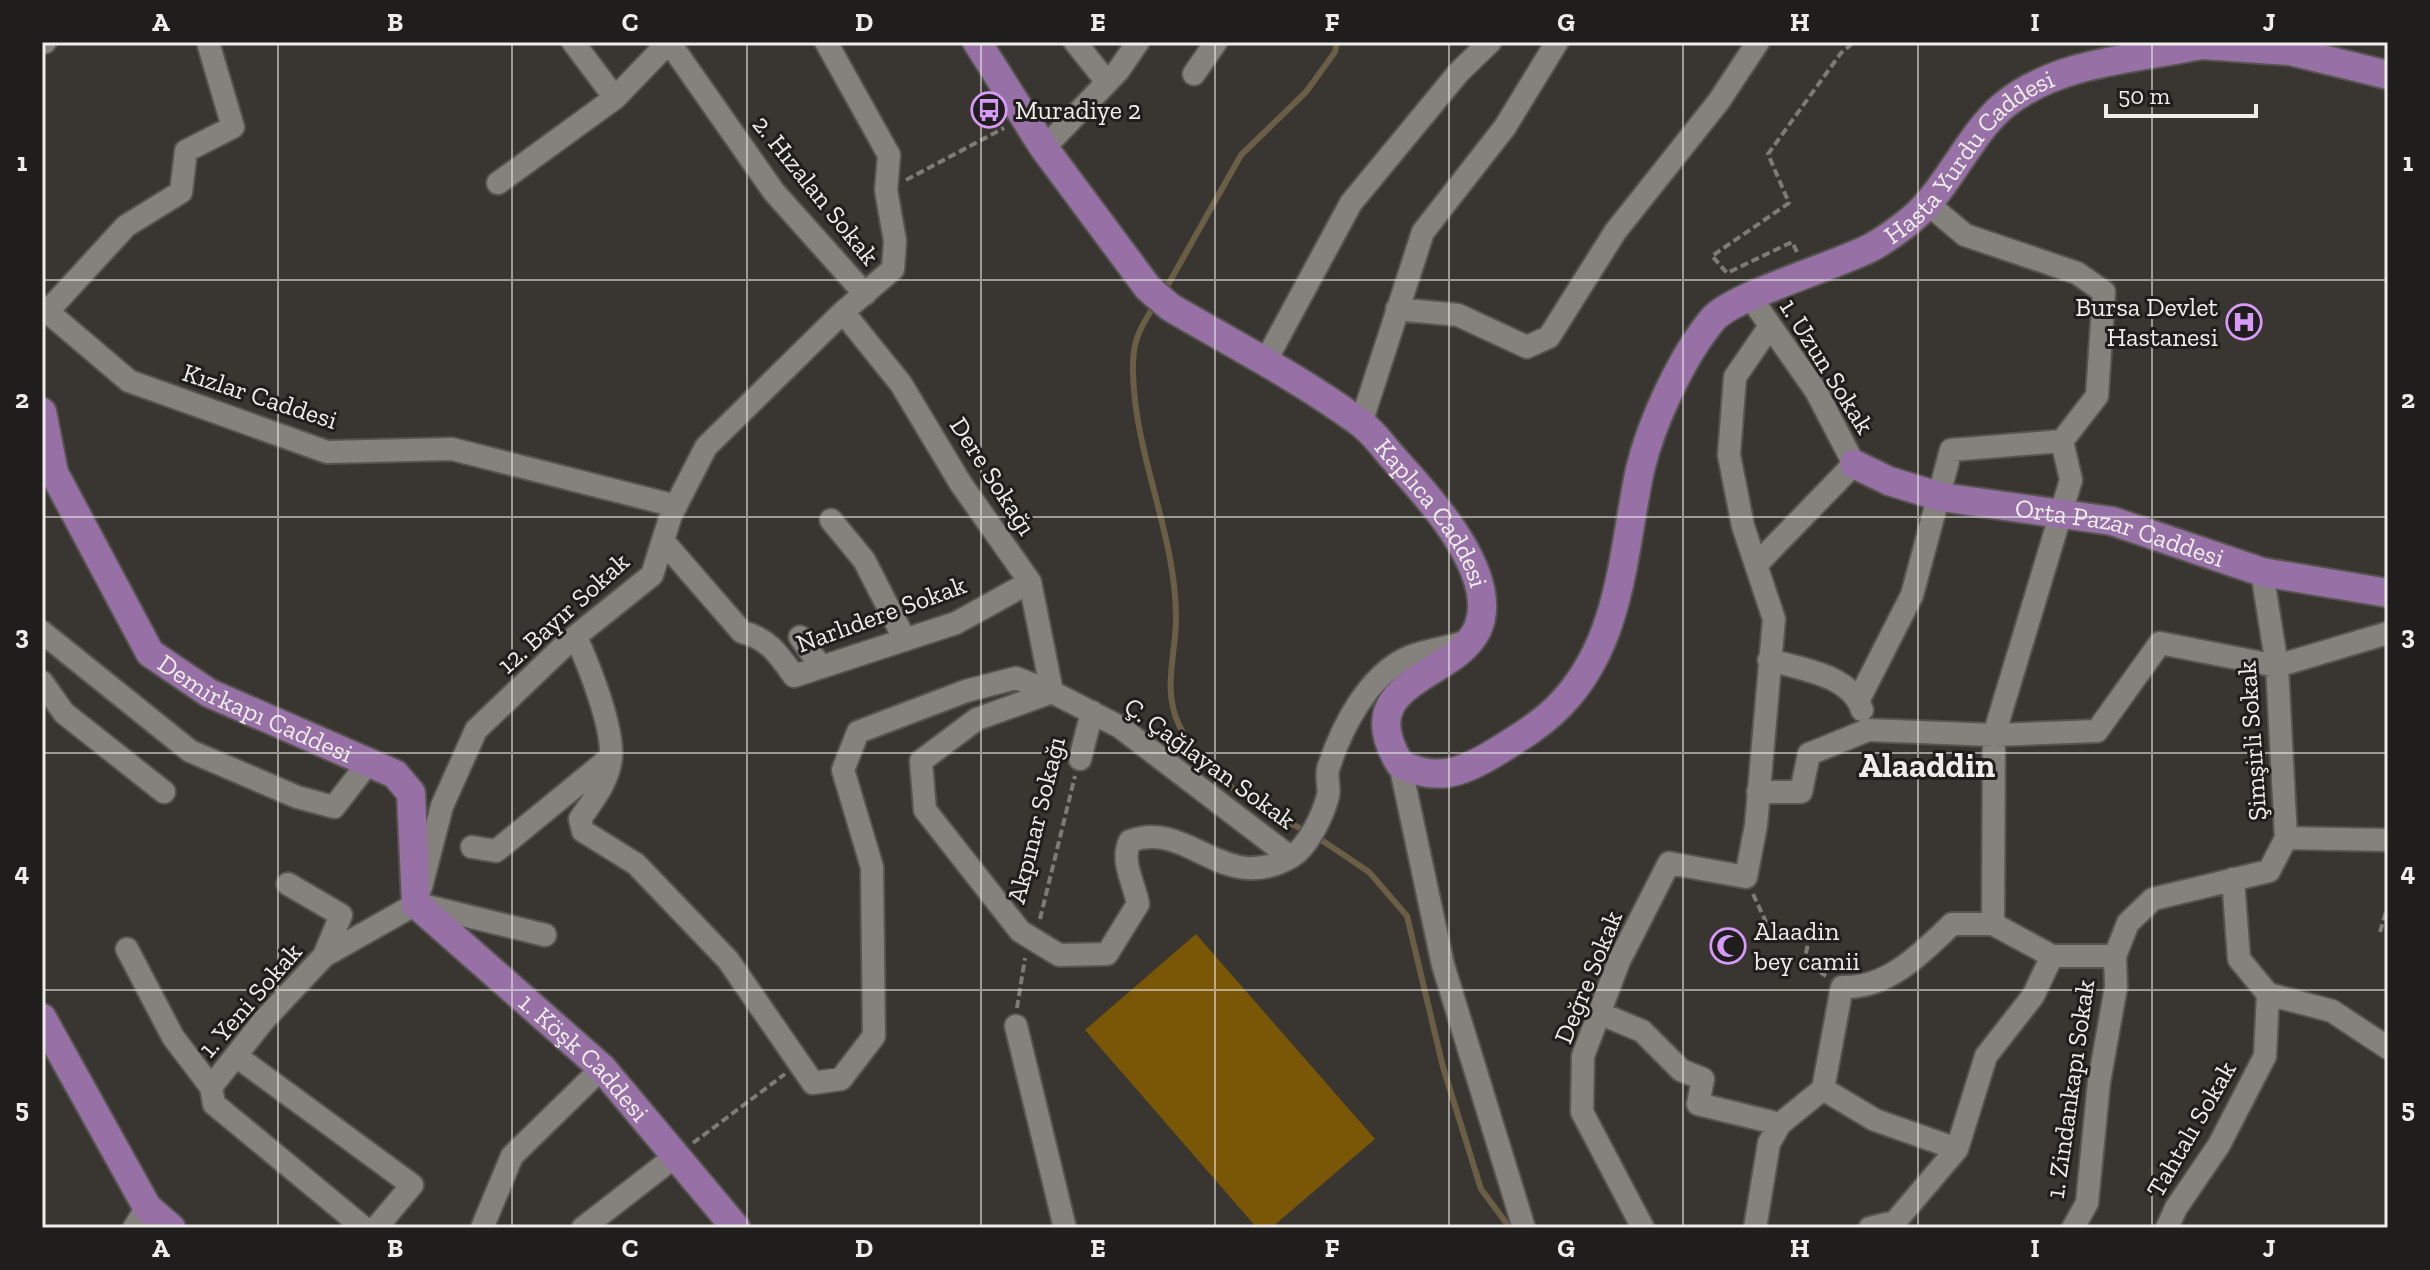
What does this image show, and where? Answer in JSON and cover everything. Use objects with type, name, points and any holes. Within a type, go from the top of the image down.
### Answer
[{"type":"main road","name":"Kaplıca Caddesi","points":[[977,42],[1044,148],[1148,288],[1170,307],[1361,423],[1437,506],[1473,564],[1480,603],[1477,629],[1466,641]]},
{"type":"main road","name":"Hasta Yurdu Caddesi","points":[[1751,298],[1873,246],[1928,204],[1963,154],[2003,106],[2048,80],[2094,65],[2209,44],[2290,51],[2388,75]]},
{"type":"main road","points":[[1466,641],[1399,692],[1390,712],[1387,733],[1400,764],[1437,776],[1479,763],[1521,737],[1563,702],[1593,660],[1613,613],[1641,466],[1691,347],[1717,315],[1751,298]]},
{"type":"main road","name":"Demirkapı Caddesi","points":[[42,412],[54,473],[150,653],[209,693],[395,774],[411,793],[416,904]]},
{"type":"main road","name":"Orta Pazar Caddesi","points":[[1854,464],[1889,481],[1941,497],[2112,521],[2262,572],[2388,593]]},
{"type":"main road","name":"1. Köşk Caddesi","points":[[416,904],[602,1068],[677,1155],[730,1225]]},
{"type":"main road","points":[[42,1018],[141,1218],[171,1228]]},
{"type":"street","points":[[573,42],[615,98]]},
{"type":"street","points":[[498,183],[615,98],[669,42]]},
{"type":"street","name":"2. Hızalan Sokak","points":[[669,42],[774,192],[865,294]]},
{"type":"street","points":[[826,42],[889,155],[886,190]]},
{"type":"street","points":[[1075,42],[1107,82]]},
{"type":"street","points":[[1044,148],[1107,82],[1138,42]]},
{"type":"street","points":[[1194,74],[1216,42]]},
{"type":"street","points":[[1265,362],[1351,203],[1459,72],[1490,42]]},
{"type":"street","points":[[1361,423],[1423,232],[1505,127],[1556,42]]},
{"type":"street","points":[[1397,309],[1458,315],[1527,347],[1549,337],[1615,232],[1719,101],[1758,42]]},
{"type":"street","points":[[44,309],[126,226],[181,192],[186,151],[233,127],[213,43]]},
{"type":"street","name":"12. Bayır Sokak","points":[[416,904],[442,806],[476,730],[576,637],[652,575],[676,506],[706,447],[843,312],[893,269],[895,241],[886,190]]},
{"type":"street","points":[[1859,699],[1912,595],[1941,497],[1951,450],[2062,441],[2097,396],[2104,292],[2077,273],[1965,235],[1928,204]]},
{"type":"street","name":"1. Uzun Sokak","points":[[1751,298],[1816,391],[1854,464]]},
{"type":"street","name":"Kızlar Caddesi","points":[[44,309],[129,381],[327,452],[452,449],[676,506]]},
{"type":"street","name":"Dere Sokağı","points":[[843,312],[901,384],[961,484],[1030,582],[1052,692]]},
{"type":"street","points":[[1746,877],[1758,792],[1774,619],[1743,526],[1729,455],[1735,377],[1770,326]]},
{"type":"street","points":[[1993,924],[1994,735],[2071,480],[2062,441]]},
{"type":"street","points":[[1756,565],[1854,464]]},
{"type":"street","points":[[831,520],[864,560],[905,640]]},
{"type":"street","name":"Narlıdere Sokak","points":[[663,541],[733,623],[742,632],[756,635],[772,645],[794,676],[956,623],[1030,582]]},
{"type":"street","name":"Şimşirli Sokak","points":[[2115,956],[2128,923],[2153,899],[2269,871],[2286,838],[2277,666],[2262,572]]},
{"type":"street","points":[[42,632],[190,751],[297,797],[334,807],[369,762]]},
{"type":"street","points":[[1758,792],[1801,792],[1809,754],[1868,730],[1994,735],[2097,731],[2160,643],[2277,666],[2388,633]]},
{"type":"street","points":[[576,637],[602,708],[611,757],[603,786],[580,819],[583,831],[636,864],[728,960],[799,1063]]},
{"type":"street","points":[[800,637],[821,667]]},
{"type":"street","points":[[1052,692],[977,719],[921,761],[925,810],[1020,931],[1034,944],[1059,955],[1107,954],[1138,904],[1124,852],[1130,841],[1145,835],[1165,837],[1239,869],[1256,870],[1302,844],[1328,794],[1327,770],[1337,744],[1375,682],[1406,658],[1466,641]]},
{"type":"street","points":[[1769,660],[1828,676],[1859,699],[1868,730]]},
{"type":"street","name":"Ç. Çağlayan Sokak","points":[[799,1063],[813,1083],[841,1079],[874,1036],[872,867],[843,770],[858,732],[966,691],[1016,678],[1052,692],[1120,727],[1302,844]]},
{"type":"street","points":[[42,682],[64,713],[164,792]]},
{"type":"street","name":"Akpınar Sokağı","points":[[1080,759],[1092,712]]},
{"type":"street","points":[[472,847],[496,851],[611,757]]},
{"type":"street","points":[[1400,764],[1443,965],[1524,1228]]},
{"type":"street","points":[[2286,838],[2388,840]]},
{"type":"street","name":"Değre Sokak","points":[[1643,1228],[1582,1112],[1583,1056],[1619,961],[1669,863],[1746,877]]},
{"type":"street","points":[[2233,879],[2239,959],[2268,994],[2332,1011],[2388,1048]]},
{"type":"street","points":[[288,884],[341,915],[324,956]]},
{"type":"street","points":[[416,904],[545,935]]},
{"type":"street","name":"1. Yeni Sokak","points":[[211,1087],[264,1020],[324,956],[416,904]]},
{"type":"street","points":[[1755,1228],[1769,1143],[1780,1124],[1823,1089],[1842,987],[1866,988],[1916,958],[1952,924],[1993,924],[2052,956],[2115,956]]},
{"type":"street","points":[[127,949],[173,1037],[211,1087],[214,1104],[364,1228]]},
{"type":"street","points":[[1870,1228],[1895,1222],[1957,1149],[1986,1056],[2033,996],[2052,956]]},
{"type":"street","name":"1. Zindankapı Sokak","points":[[2073,1228],[2087,1203],[2099,1082],[2116,987],[2115,956]]},
{"type":"street","name":"Tahtalı Sokak","points":[[2167,1228],[2176,1208],[2219,1145],[2265,1056],[2268,994]]},
{"type":"street","points":[[1599,1013],[1642,1031],[1681,1070],[1703,1079],[1698,1104],[1780,1124]]},
{"type":"street","points":[[1016,1026],[1065,1228]]},
{"type":"street","points":[[236,1056],[412,1185],[376,1228]]},
{"type":"street","points":[[482,1228],[512,1156],[602,1068]]},
{"type":"street","points":[[1823,1089],[1875,1120],[1957,1149]]},
{"type":"street","points":[[583,1228],[677,1155]]},
{"type":"path","points":[[1841,53],[1845,42]]},
{"type":"path","points":[[1809,273],[1792,242],[1727,273],[1712,256],[1789,203],[1768,154],[1841,53],[1854,42]]},
{"type":"path","points":[[886,190],[1024,118]]},
{"type":"path","name":"Akpınar Sokağı","points":[[1016,1026],[1023,967],[1034,944],[1080,759]]},
{"type":"path","points":[[1746,877],[1766,922],[1809,939],[1804,962],[1842,987]]},
{"type":"path","points":[[2380,932],[2388,905]]},
{"type":"path","points":[[677,1155],[799,1063]]},
{"type":"shaded area","points":[[1196,934],[1375,1139],[1271,1228],[1257,1228],[1085,1030]]},
{"type":"waterway","points":[[1165,290],[1241,155],[1306,92],[1335,52],[1337,42]]},
{"type":"waterway","points":[[1154,306],[1137,338],[1133,373],[1135,404],[1170,556],[1174,587],[1176,618],[1171,685],[1174,712],[1190,744],[1218,776],[1251,801],[1307,832]]},
{"type":"waterway","points":[[1317,837],[1369,872],[1407,916],[1443,1067],[1481,1189],[1510,1228]]},
{"type":"place","name":"Muradiye 2","points":[[989,110]]},
{"type":"place","name":"Bursa Devlet Hastanesi","points":[[2244,322]]},
{"type":"place","name":"Alaadin bey camii","points":[[1728,946]]},
{"type":"district","name":"Alaaddin","points":[[1927,765]]}]
